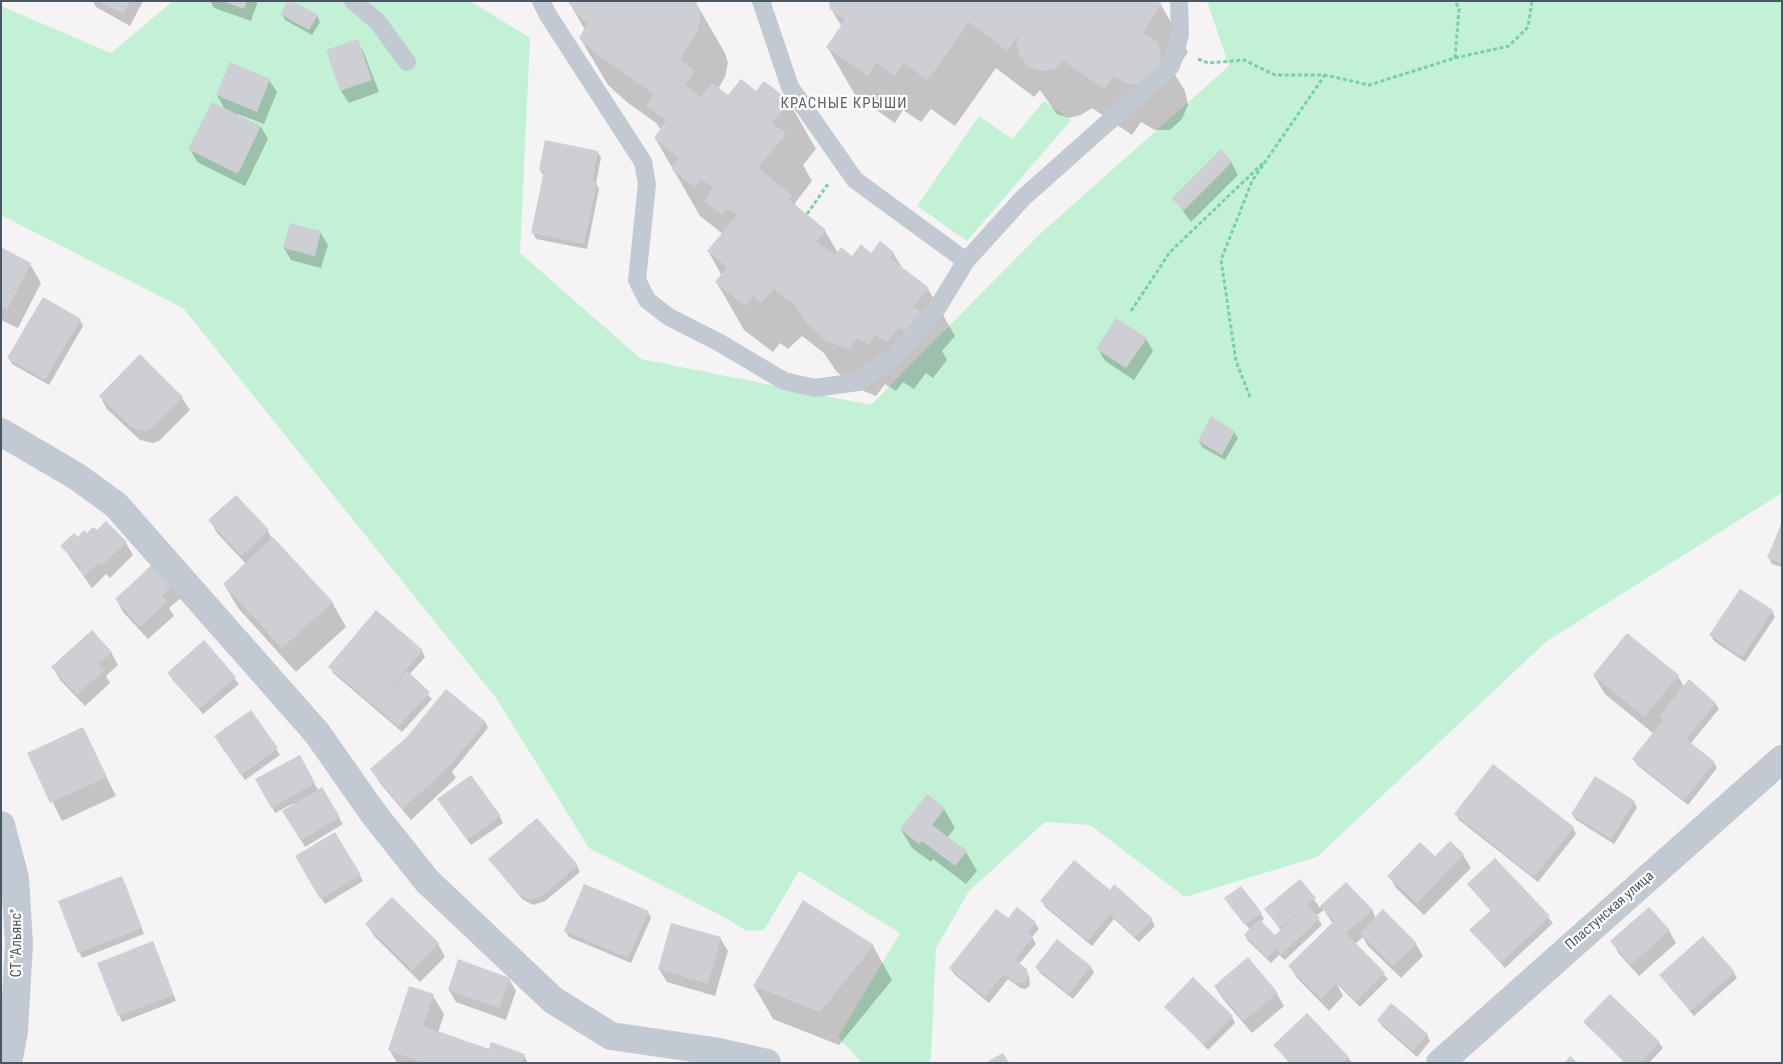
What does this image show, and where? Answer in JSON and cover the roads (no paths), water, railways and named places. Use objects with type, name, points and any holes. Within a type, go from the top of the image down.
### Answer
[{"type":"street","points":[[1,432],[76,476],[116,505],[317,733],[373,813],[427,881],[553,1000],[611,1036],[714,1051],[766,1063]]},
{"type":"street","name":"Пластунская улица","points":[[1440,1063],[1782,759]]},
{"type":"street","name":"СТ \"Альянс\"","points":[[1,825],[15,878],[19,944],[14,1030],[8,1063]]},
{"type":"lane","points":[[353,1],[377,21],[407,62]]},
{"type":"lane","points":[[542,1],[548,15],[643,162],[647,184],[636,280],[647,300],[669,317],[720,343],[784,381],[815,388],[858,382],[894,357],[936,310],[966,261],[1023,198],[1171,66],[1180,36],[1179,1]]},
{"type":"lane","points":[[761,1],[790,87],[855,180],[966,261]]},
{"type":"district","name":"КРАСНЫЕ КРЫШИ","points":[[844,104]]}]
